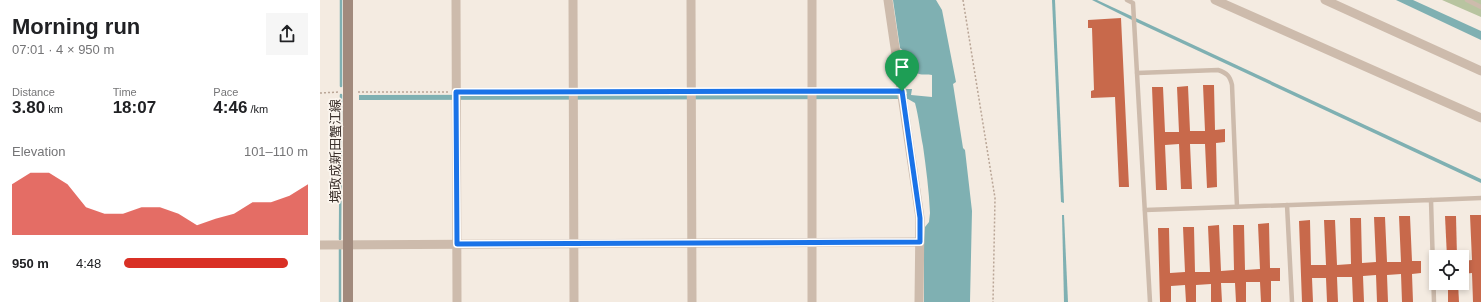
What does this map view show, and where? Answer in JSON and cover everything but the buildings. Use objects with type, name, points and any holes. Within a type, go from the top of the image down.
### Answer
[{"type":"main road","name":"境政成新田蟹江線","points":[[348,0],[348,302]]},
{"type":"street","points":[[456,0],[457,302]]},
{"type":"street","points":[[573,0],[574,302]]},
{"type":"street","points":[[691,0],[692,302]]},
{"type":"street","points":[[812,0],[812,302]]},
{"type":"street","points":[[888,0],[920,218],[919,302]]},
{"type":"street","points":[[1215,0],[1481,118]]},
{"type":"street","points":[[1325,0],[1481,70]]},
{"type":"street","points":[[320,245],[920,242]]},
{"type":"lane","points":[[1127,0],[1133,3],[1135,26],[1150,302]]},
{"type":"lane","points":[[1467,0],[1481,7]]},
{"type":"lane","points":[[1137,73],[1218,70],[1225,72],[1230,76],[1232,85],[1237,207]]},
{"type":"lane","points":[[1145,210],[1481,198]]},
{"type":"lane","points":[[1431,200],[1434,302]]},
{"type":"lane","points":[[1287,205],[1292,302]]},
{"type":"path","points":[[964,0],[995,198],[993,302]]},
{"type":"path","points":[[320,92],[456,96],[902,95]]},
{"type":"green space","points":[[1442,0],[1481,0],[1481,17]]},
{"type":"water","points":[[893,0],[936,0],[942,10],[956,82],[953,84],[963,148],[965,150],[972,211],[970,302],[924,302],[924,243],[925,227],[929,222],[930,213],[929,196],[923,146],[915,103],[908,99],[359,100],[359,95],[907,94],[906,89],[912,89],[911,95],[932,97],[932,75],[919,74],[916,72],[904,51],[900,48]]},
{"type":"water","points":[[1052,0],[1055,0],[1064,203],[1061,202]]},
{"type":"water","points":[[1092,0],[1097,0],[1481,179],[1481,183],[1130,19]]},
{"type":"water","points":[[1396,0],[1413,0],[1481,31],[1481,40]]},
{"type":"water","points":[[1062,215],[1064,215],[1068,302],[1064,302]]},
{"type":"waterway","points":[[341,0],[341,86]]},
{"type":"waterway","points":[[340,239],[341,95]]},
{"type":"waterway","points":[[340,249],[340,302]]},
{"type":"route","points":[[902,91],[920,218],[920,242],[457,244],[456,92],[902,91]]}]
